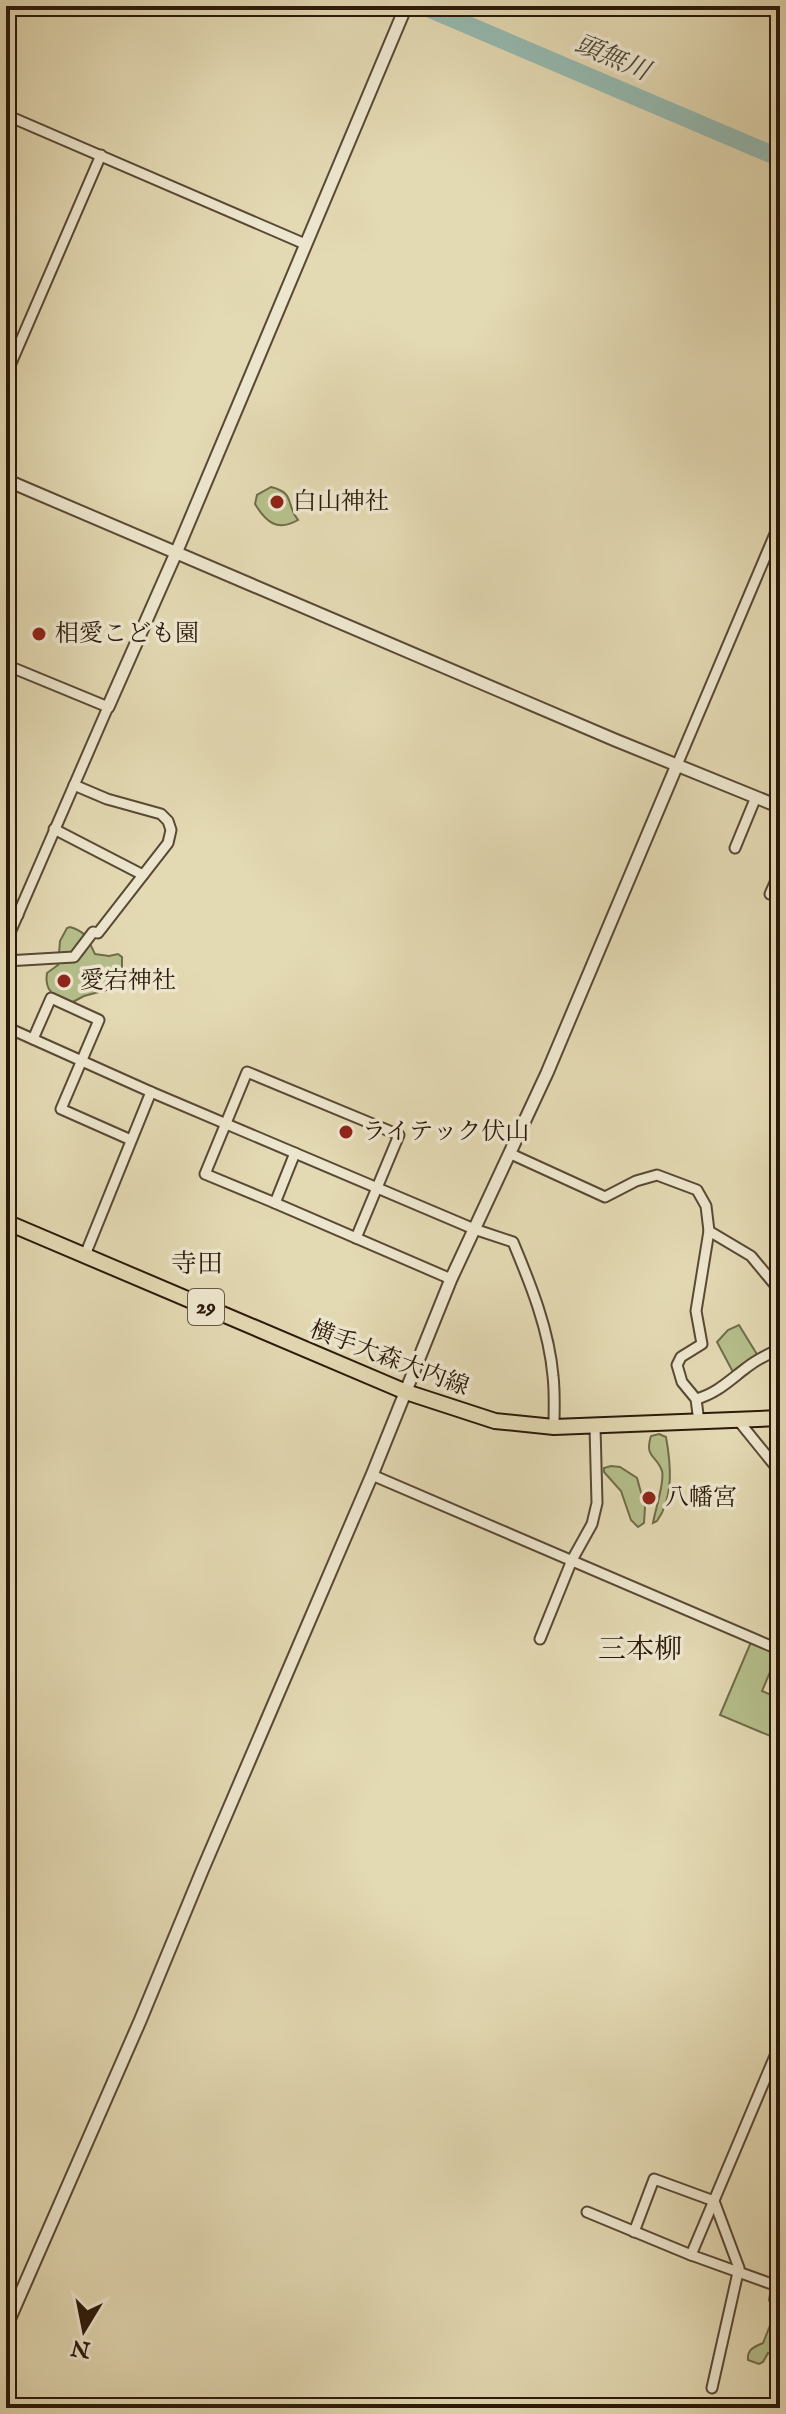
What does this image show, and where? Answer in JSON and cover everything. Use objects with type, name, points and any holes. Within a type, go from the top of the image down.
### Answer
[{"type":"main road","name":"横手大森大内線","points":[[6,1222],[406,1392],[495,1421],[554,1427],[595,1427],[780,1418]]},
{"type":"street","points":[[6,942],[176,553],[405,8]]},
{"type":"street","points":[[6,115],[305,244]]},
{"type":"street","points":[[6,375],[101,155]]},
{"type":"street","points":[[6,480],[780,807]]},
{"type":"street","points":[[6,2327],[372,1475],[451,1279],[511,1154],[780,522]]},
{"type":"street","points":[[6,665],[108,707]]},
{"type":"street","points":[[6,961],[74,957],[93,932],[98,933],[168,843],[171,830],[161,814],[117,802],[74,785]]},
{"type":"street","points":[[735,848],[756,797]]},
{"type":"street","points":[[54,829],[143,875]]},
{"type":"street","points":[[770,894],[780,871]]},
{"type":"street","points":[[6,909],[18,915]]},
{"type":"street","points":[[33,1039],[51,998],[99,1020],[61,1109],[131,1140]]},
{"type":"street","points":[[6,1027],[377,1188],[513,1242],[534,1294],[550,1360],[554,1427]]},
{"type":"street","points":[[356,1238],[399,1135],[247,1072],[205,1174],[451,1279]]},
{"type":"street","points":[[85,1255],[151,1092]]},
{"type":"street","points":[[275,1203],[295,1153]]},
{"type":"street","points":[[511,1154],[605,1197],[636,1181],[657,1175],[697,1190],[706,1206],[709,1231],[696,1311],[702,1344],[681,1357],[677,1365],[682,1382],[696,1399],[699,1422]]},
{"type":"street","points":[[709,1231],[751,1256],[780,1291]]},
{"type":"street","points":[[696,1399],[705,1397],[780,1349]]},
{"type":"street","points":[[737,1419],[780,1472]]},
{"type":"street","points":[[540,1639],[572,1560],[592,1524],[597,1503],[595,1427]]},
{"type":"street","points":[[372,1475],[780,1650]]},
{"type":"street","points":[[691,2255],[780,2044]]},
{"type":"street","points":[[634,2232],[654,2179],[714,2201],[739,2273],[712,2388]]},
{"type":"street","points":[[587,2212],[691,2255],[780,2287]]},
{"type":"green space","points":[[271,487],[284,492],[298,520],[278,525],[263,516],[255,504],[257,495]]},
{"type":"green space","points":[[70,927],[84,934],[95,954],[118,954],[122,957],[122,978],[118,987],[84,996],[69,1004],[51,992],[46,979],[47,973],[58,965],[60,941]]},
{"type":"green space","points":[[739,1325],[758,1356],[734,1374],[717,1342],[728,1330]]},
{"type":"green space","points":[[659,1434],[666,1437],[670,1480],[666,1502],[653,1523],[663,1476],[650,1453],[649,1443],[651,1436]]},
{"type":"green space","points":[[620,1467],[637,1478],[645,1507],[644,1523],[638,1527],[631,1520],[621,1491],[604,1472],[604,1468]]},
{"type":"green space","points":[[751,1642],[778,1653],[762,1691],[780,1699],[780,1740],[720,1715]]},
{"type":"green space","points":[[770,2294],[780,2296],[780,2322],[772,2343],[774,2350],[780,2351],[780,2357],[768,2353],[759,2364],[748,2360],[748,2356],[752,2349],[763,2343],[775,2313],[769,2300]]},
{"type":"waterway","name":"頭無川","points":[[423,6],[780,158]]},
{"type":"place","name":"白山神社","points":[[277,502]]},
{"type":"place","name":"相愛こども園","points":[[39,634]]},
{"type":"place","name":"愛宕神社","points":[[64,981]]},
{"type":"place","name":"ライテック伏山","points":[[346,1132]]},
{"type":"place","name":"八幡宮","points":[[649,1498]]},
{"type":"district","name":"寺田","points":[[197,1264]]},
{"type":"district","name":"三本柳","points":[[640,1650]]}]
